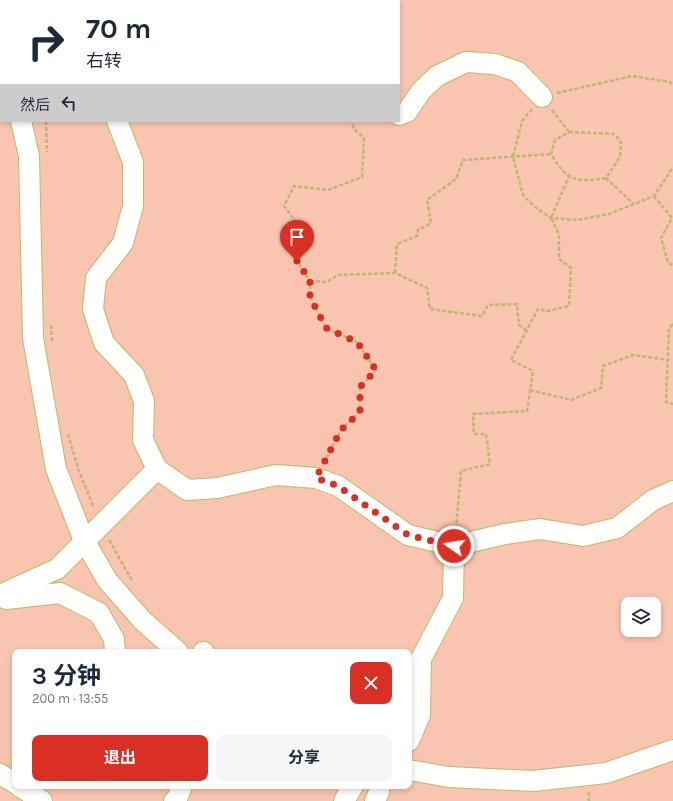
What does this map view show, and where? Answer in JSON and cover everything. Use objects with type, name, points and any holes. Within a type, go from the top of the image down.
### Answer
[{"type":"street","points":[[400,115],[407,112],[422,91],[437,76],[466,62],[495,64],[518,72],[542,97]]},
{"type":"street","points":[[21,122],[29,156],[33,338],[56,469],[84,541],[108,580],[142,620],[175,649]]},
{"type":"street","points":[[117,122],[132,162],[133,206],[123,243],[96,278],[93,309],[104,343],[134,375],[144,401],[143,440],[157,469],[187,490],[216,488],[276,475],[316,478],[338,486],[408,535],[454,546],[506,534],[540,530],[583,536],[617,528],[653,500],[673,491]]},
{"type":"street","points":[[0,596],[57,569],[157,469]]},
{"type":"street","points":[[412,734],[420,716],[421,659],[453,598],[454,546]]},
{"type":"street","points":[[57,569],[60,592]]},
{"type":"street","points":[[0,600],[60,592],[99,613],[114,639],[115,649]]},
{"type":"street","points":[[412,771],[449,777],[533,781],[606,773],[673,750]]},
{"type":"street","points":[[0,774],[12,781]]},
{"type":"street","points":[[24,789],[42,801]]},
{"type":"street","points":[[174,801],[177,799],[181,789]]},
{"type":"street","points":[[344,801],[351,789]]},
{"type":"street","points":[[375,801],[379,792],[378,789]]},
{"type":"path","points":[[454,546],[461,471],[490,464],[486,434],[474,434],[473,414],[527,411],[533,371],[511,360],[538,309],[548,311],[568,306],[571,268],[559,259],[559,234],[551,218],[523,195],[513,156],[522,121],[542,97],[632,76],[670,82],[673,85]]},
{"type":"path","points":[[542,97],[568,132]]},
{"type":"path","points":[[46,122],[47,160]]},
{"type":"path","points":[[316,478],[341,430],[360,412],[360,387],[376,370],[357,342],[326,328],[310,297],[310,281],[297,261],[302,230],[284,206],[294,186],[328,190],[362,177],[364,138],[352,128],[354,122]]},
{"type":"path","points":[[568,132],[614,134],[621,143],[620,156],[606,178],[585,181],[570,176],[559,168],[551,154],[555,140],[568,132]]},
{"type":"path","points":[[395,273],[397,244],[417,236],[418,230],[431,223],[427,200],[456,179],[463,160],[551,154]]},
{"type":"path","points":[[551,218],[577,220],[609,214],[654,196],[673,167]]},
{"type":"path","points":[[551,218],[570,176]]},
{"type":"path","points":[[606,178],[634,204]]},
{"type":"path","points":[[654,196],[672,218],[661,238],[668,263],[673,265]]},
{"type":"path","points":[[310,281],[327,282],[338,275],[395,273],[427,288],[430,309],[482,316],[488,305],[517,304],[519,326],[526,330]]},
{"type":"path","points":[[51,322],[52,344]]},
{"type":"path","points":[[673,324],[669,328],[666,402],[673,404]]},
{"type":"path","points":[[530,390],[571,400],[601,388],[603,366],[633,355],[668,360]]},
{"type":"path","points":[[66,426],[79,471],[101,525],[136,588]]},
{"type":"shaded area","points":[[400,0],[673,0],[673,801],[0,801],[0,122],[400,122]]},
{"type":"route","points":[[297,261],[310,281],[310,297],[326,328],[357,342],[376,370],[360,387],[360,412],[341,430],[316,478],[338,486],[373,509],[408,535],[454,546]]}]
